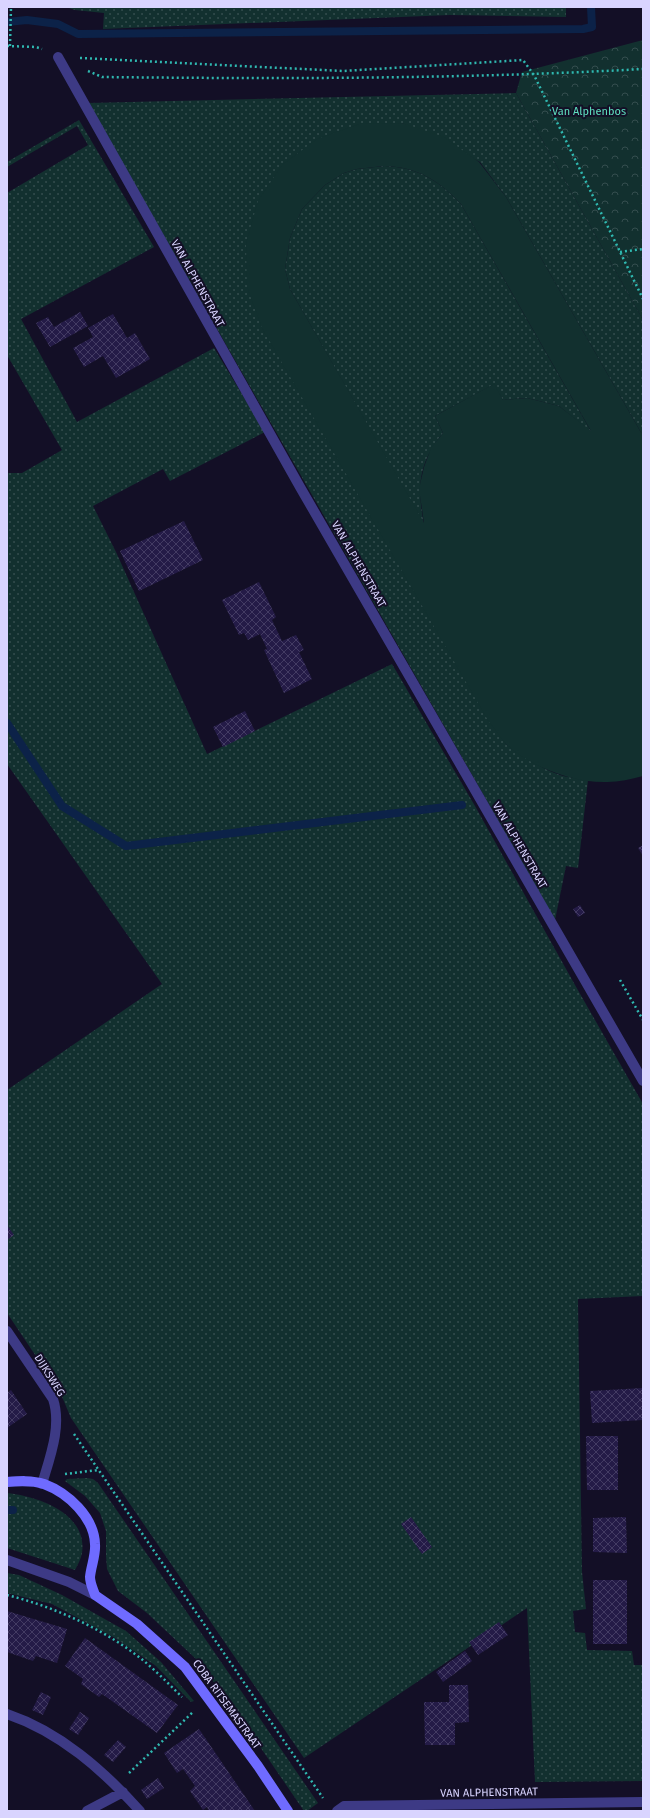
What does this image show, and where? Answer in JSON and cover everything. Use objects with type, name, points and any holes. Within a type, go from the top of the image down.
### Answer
[{"type":"street","name":"VAN ALPHENSTRAAT","points":[[58,57],[300,487],[643,1081]]},
{"type":"street","name":"DIJKSWEG","points":[[7,1331],[53,1399],[57,1409],[58,1418],[53,1444],[42,1484]]},
{"type":"street","points":[[7,1482],[24,1481],[42,1484],[53,1489],[81,1511],[89,1521],[94,1533],[95,1545],[90,1578],[95,1595]]},
{"type":"street","points":[[7,1560],[68,1582],[95,1595]]},
{"type":"street","name":"COBA RITSEMASTRAAT","points":[[95,1595],[137,1624],[186,1666],[258,1766],[288,1811]]},
{"type":"street","points":[[7,1714],[21,1718],[76,1750],[120,1789],[140,1811]]},
{"type":"street","points":[[87,1811],[120,1789]]},
{"type":"street","name":"VAN ALPHENSTRAAT","points":[[337,1811],[344,1806],[643,1802]]},
{"type":"path","points":[[11,7],[11,33],[9,46],[36,47],[102,77],[255,79],[534,75],[643,69]]},
{"type":"path","points":[[58,57],[343,71],[524,60],[534,75],[643,299]]},
{"type":"path","points":[[620,252],[643,249]]},
{"type":"path","points":[[620,980],[643,1020]]},
{"type":"path","points":[[57,1409],[324,1798]]},
{"type":"path","points":[[7,1595],[47,1607],[84,1623],[111,1638],[143,1660],[186,1702]]},
{"type":"path","points":[[191,1706],[199,1716]]},
{"type":"path","points":[[120,1789],[195,1711]]},
{"type":"green space","points":[[66,7],[566,7],[566,17],[450,15],[103,29],[104,13],[75,10]]},
{"type":"green space","name":"Van Alphenbos","points":[[643,40],[643,320],[516,93],[522,72]]},
{"type":"green space","points":[[516,93],[643,320],[643,436],[506,197],[480,162],[402,123],[246,243],[506,744],[546,769],[563,776],[588,780],[578,868],[566,866],[555,920],[88,103]]},
{"type":"green space","points":[[79,120],[154,247],[21,319],[77,422],[214,348],[265,432],[170,481],[163,469],[93,506],[116,552],[207,754],[392,664],[475,806],[643,1104],[643,1296],[578,1299],[582,1572],[586,1609],[573,1611],[575,1632],[585,1633],[587,1650],[632,1651],[634,1665],[643,1665],[643,1781],[535,1782],[527,1608],[304,1758],[71,1418],[60,1392],[7,1313],[7,1090],[162,984],[7,764],[7,473],[22,473],[62,450],[7,355],[7,323],[9,322],[7,319],[7,193],[88,145],[77,126],[7,167],[7,162]]},
{"type":"green space","points":[[402,123],[444,137],[479,162],[506,197],[643,436],[643,776],[612,782],[581,780],[553,772],[527,760],[506,744],[489,722],[262,328],[247,287],[246,243],[258,201],[282,165],[317,139],[359,124]],"holes":[[[384,166],[396,167],[427,176],[444,188],[461,204],[591,431],[559,406],[527,398],[503,400],[494,384],[435,416],[443,433],[431,448],[424,467],[419,489],[424,523],[290,289],[285,269],[290,238],[302,209],[325,185],[344,173],[357,169]]]},
{"type":"green space","points":[[384,166],[407,169],[427,176],[444,188],[461,204],[592,433],[559,406],[527,398],[503,400],[493,385],[435,416],[443,433],[428,455],[424,465],[420,487],[420,499],[424,525],[290,289],[285,269],[290,238],[302,209],[325,185],[344,173],[357,169]]},
{"type":"green space","points":[[67,1479],[93,1479],[98,1483],[318,1803],[307,1811],[304,1811],[239,1716],[196,1659],[147,1613],[118,1591],[107,1569],[106,1531],[100,1513],[85,1496],[65,1481]]},
{"type":"green space","points":[[7,1493],[32,1498],[45,1503],[58,1509],[69,1517],[77,1527],[82,1539],[82,1555],[75,1570],[7,1548]]},
{"type":"green space","points":[[7,1573],[19,1575],[62,1595],[126,1631],[161,1662],[194,1701],[191,1702],[156,1666],[115,1638],[52,1604],[7,1593]]},
{"type":"building","points":[[80,312],[88,326],[50,347],[36,323],[48,317],[54,327]]},
{"type":"building","points":[[113,314],[127,338],[135,333],[150,359],[116,378],[103,356],[84,367],[73,348],[93,337],[88,328]]},
{"type":"building","points":[[184,521],[203,560],[139,591],[120,551]]},
{"type":"building","points":[[259,582],[276,617],[272,620],[282,641],[296,635],[304,650],[299,652],[312,679],[284,693],[264,650],[267,649],[260,634],[248,640],[244,633],[239,635],[222,600]]},
{"type":"building","points":[[245,711],[255,731],[223,747],[213,727]]},
{"type":"building","points":[[643,845],[643,856],[638,848]]},
{"type":"building","points":[[580,905],[585,913],[578,917],[573,909]]},
{"type":"building","points":[[7,1225],[14,1235],[7,1240]]},
{"type":"building","points":[[643,1388],[643,1420],[592,1423],[590,1391]]},
{"type":"building","points":[[11,1390],[27,1414],[7,1428],[7,1393]]},
{"type":"building","points":[[586,1436],[618,1436],[618,1490],[587,1490]]},
{"type":"building","points":[[411,1517],[432,1547],[422,1554],[401,1524]]},
{"type":"building","points":[[626,1517],[627,1553],[593,1552],[593,1518]]},
{"type":"building","points":[[593,1580],[627,1580],[627,1644],[593,1644]]},
{"type":"building","points":[[7,1611],[67,1629],[57,1663],[36,1656],[33,1661],[7,1652]]},
{"type":"building","points":[[499,1622],[508,1635],[478,1655],[469,1642]]},
{"type":"building","points":[[85,1638],[178,1705],[157,1733],[102,1694],[99,1697],[81,1684],[83,1679],[65,1666]]},
{"type":"building","points":[[465,1651],[472,1661],[443,1682],[436,1672]]},
{"type":"building","points":[[449,1685],[468,1685],[469,1722],[455,1723],[455,1745],[425,1745],[424,1702],[449,1702]]},
{"type":"building","points":[[41,1692],[51,1697],[43,1715],[32,1710]]},
{"type":"building","points":[[80,1712],[89,1718],[78,1735],[69,1729]]},
{"type":"building","points":[[199,1729],[255,1811],[209,1811],[207,1807],[203,1810],[190,1791],[195,1786],[183,1769],[177,1773],[164,1753]]},
{"type":"building","points":[[118,1740],[126,1747],[113,1762],[104,1755]]},
{"type":"building","points":[[158,1778],[164,1788],[147,1799],[141,1790]]},
{"type":"waterway","points":[[7,22],[27,20],[58,24],[78,34],[583,29],[592,27],[591,7]]},
{"type":"waterway","points":[[7,723],[62,806],[126,846],[462,805]]},
{"type":"waterway","points":[[7,1510],[13,1510]]}]
